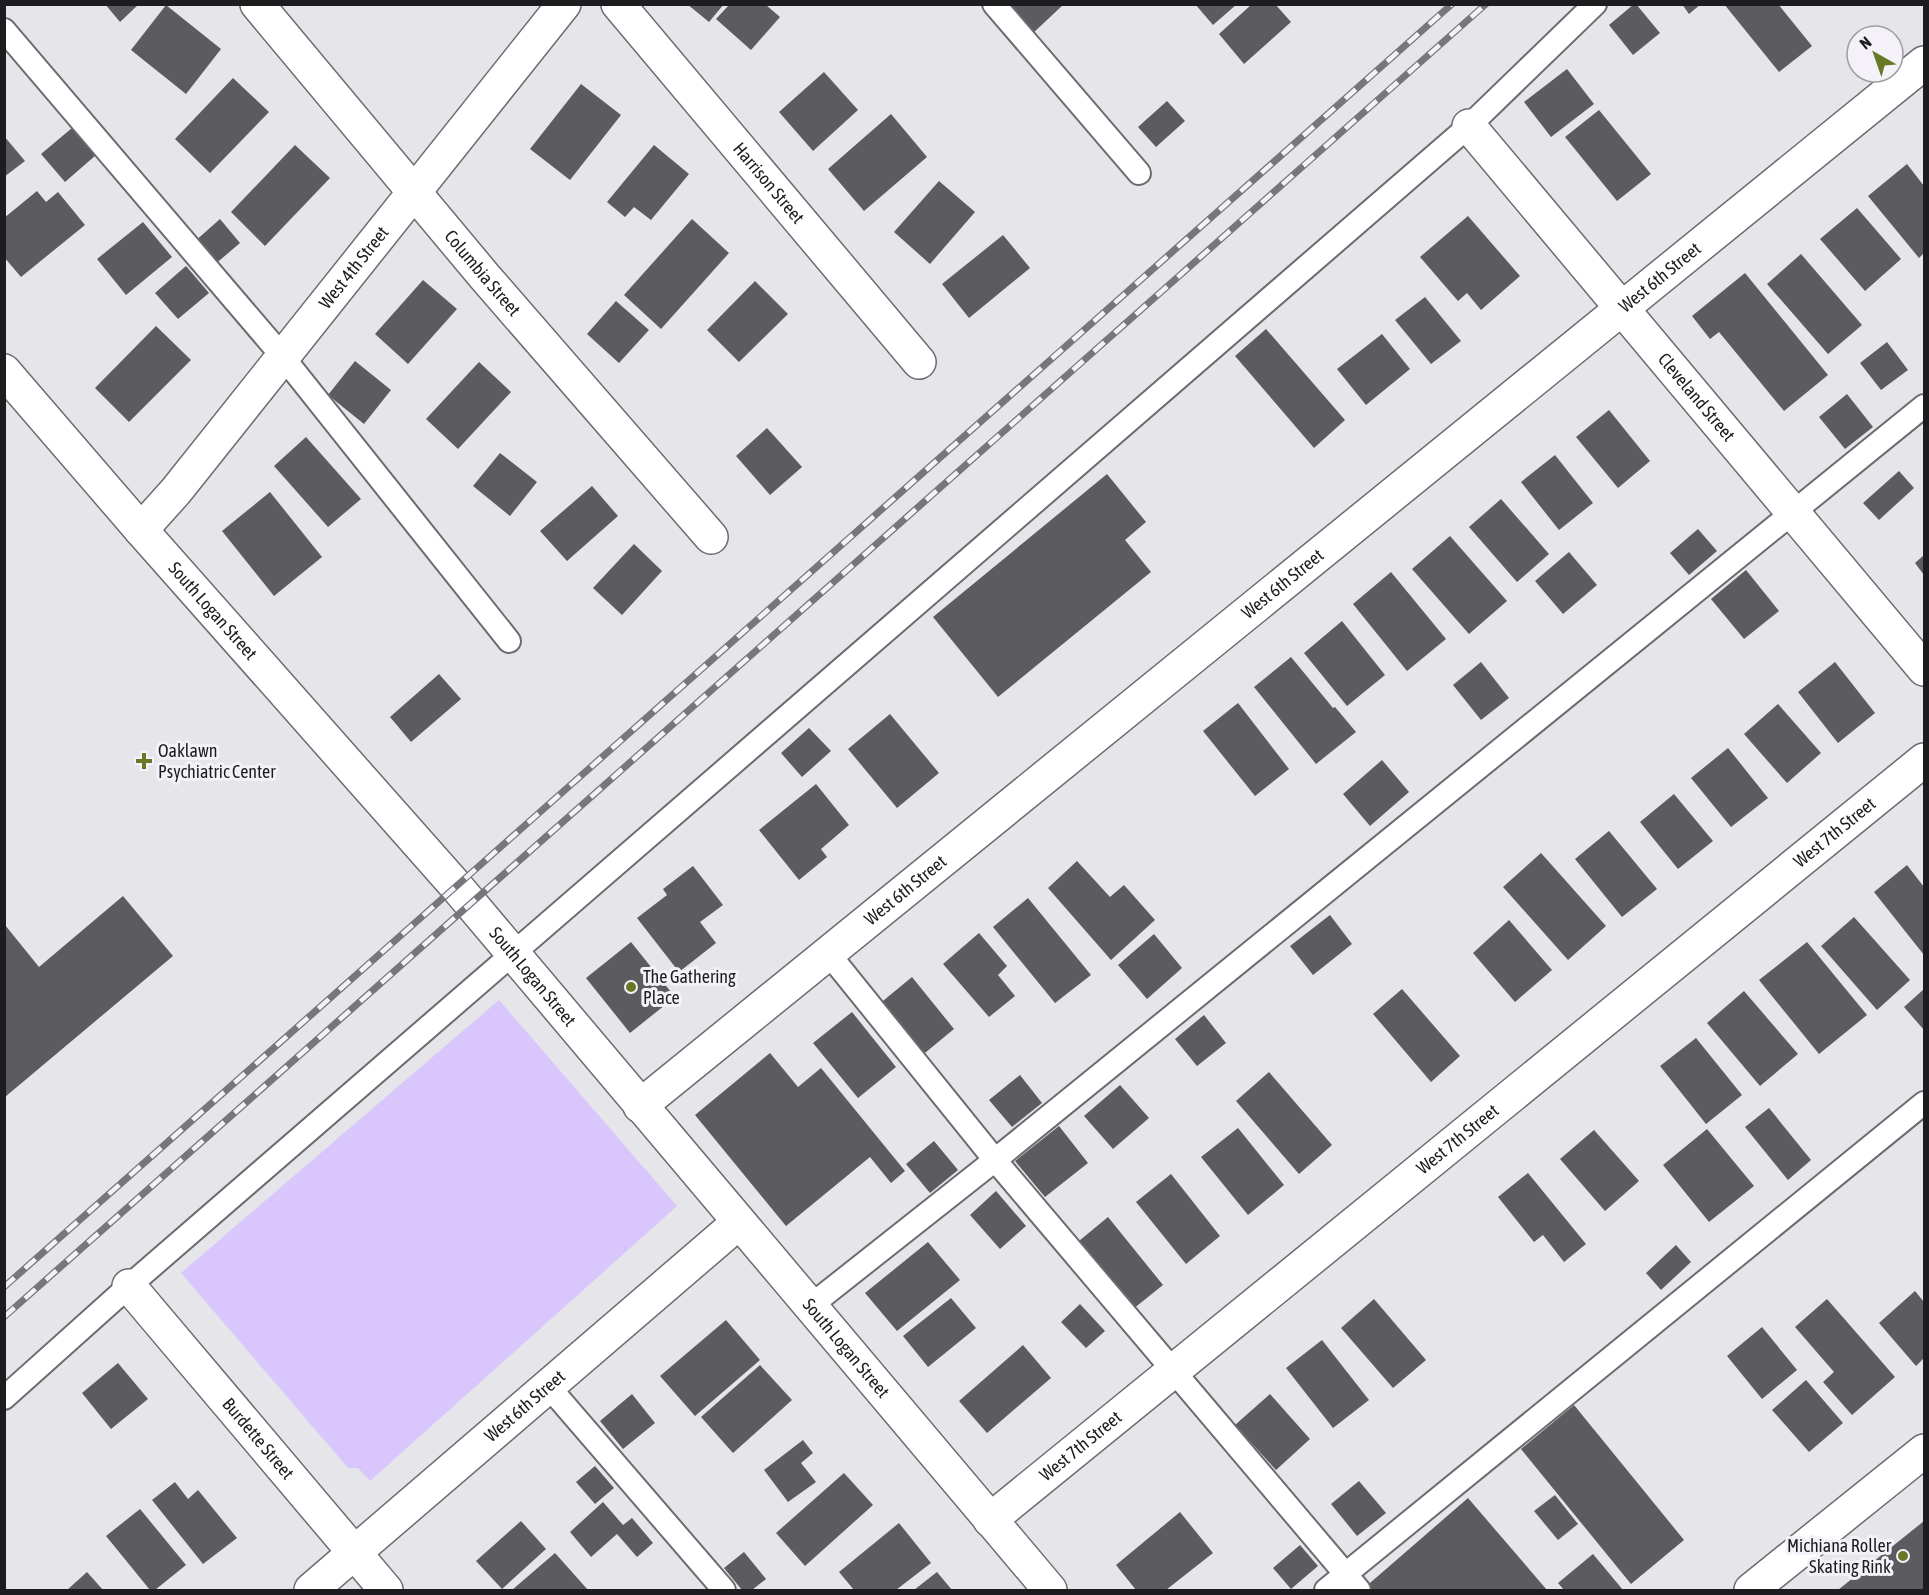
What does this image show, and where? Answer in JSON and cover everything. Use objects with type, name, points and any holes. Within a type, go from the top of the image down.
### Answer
[{"type":"street","name":"Columbia Street","points":[[258,4],[414,192],[711,537]]},
{"type":"street","name":"West 4th Street","points":[[141,530],[176,491],[564,4]]},
{"type":"street","name":"Harrison Street","points":[[618,4],[919,362]]},
{"type":"street","name":"West 6th Street","points":[[640,1106],[1924,63]]},
{"type":"street","name":"Cleveland Street","points":[[1469,126],[1924,669]]},
{"type":"street","name":"South Logan Street","points":[[4,371],[141,530],[456,886],[1050,1590]]},
{"type":"street","name":"West 7th Street","points":[[990,1520],[1924,760]]},
{"type":"street","name":"West 6th Street","points":[[311,1590],[738,1223]]},
{"type":"street","name":"Burdette Street","points":[[129,1286],[386,1590]]},
{"type":"street","points":[[1751,1590],[1924,1451]]},
{"type":"lane","points":[[994,4],[1139,173]]},
{"type":"lane","points":[[4,1398],[129,1286],[1469,126],[1595,4]]},
{"type":"lane","points":[[4,30],[283,357],[509,641]]},
{"type":"lane","points":[[809,1307],[995,1160],[1924,406]]},
{"type":"lane","points":[[828,953],[995,1160],[1352,1582]]},
{"type":"lane","points":[[1326,1590],[1352,1582],[1924,1102]]},
{"type":"lane","points":[[549,1387],[724,1590]]},
{"type":"shaded area","points":[[499,1000],[677,1206],[370,1481],[358,1468],[348,1468],[181,1273]]},
{"type":"building","points":[[105,4],[139,4],[120,22]]},
{"type":"building","points":[[687,4],[724,4],[709,22]]},
{"type":"building","points":[[1003,4],[1064,4],[1031,35]]},
{"type":"building","points":[[1195,4],[1237,4],[1213,25]]},
{"type":"building","points":[[1252,4],[1275,4],[1291,22],[1244,64],[1219,34]]},
{"type":"building","points":[[1634,4],[1660,33],[1633,55],[1609,25]]},
{"type":"building","points":[[1682,4],[1701,4],[1689,14]]},
{"type":"building","points":[[1724,4],[1778,4],[1812,46],[1779,72]]},
{"type":"building","points":[[166,5],[221,49],[186,94],[131,50]]},
{"type":"building","points":[[729,5],[766,5],[780,17],[751,50],[716,19]]},
{"type":"building","points":[[1567,69],[1594,104],[1551,137],[1524,102]]},
{"type":"building","points":[[824,72],[858,110],[813,151],[779,112]]},
{"type":"building","points":[[233,78],[269,112],[210,173],[175,139]]},
{"type":"building","points":[[581,84],[621,115],[570,180],[530,149]]},
{"type":"building","points":[[1167,101],[1185,121],[1156,147],[1138,127]]},
{"type":"building","points":[[1599,110],[1651,174],[1617,201],[1565,137]]},
{"type":"building","points":[[891,114],[927,157],[864,211],[828,169]]},
{"type":"building","points":[[72,128],[96,155],[65,182],[41,154]]},
{"type":"building","points":[[4,136],[25,161],[4,177]]},
{"type":"building","points":[[295,145],[330,178],[265,246],[231,212]]},
{"type":"building","points":[[654,145],[689,174],[651,220],[634,207],[625,217],[607,202]]},
{"type":"building","points":[[1907,164],[1924,186],[1924,253],[1919,258],[1868,196]]},
{"type":"building","points":[[939,181],[975,212],[930,264],[894,232]]},
{"type":"building","points":[[37,191],[46,202],[58,192],[85,225],[21,277],[4,257],[4,218]]},
{"type":"building","points":[[1857,208],[1901,259],[1865,291],[1820,239]]},
{"type":"building","points":[[1468,216],[1520,276],[1481,310],[1467,293],[1458,301],[1420,257]]},
{"type":"building","points":[[220,219],[240,243],[213,266],[193,243]]},
{"type":"building","points":[[692,219],[729,253],[661,329],[624,295]]},
{"type":"building","points":[[143,222],[172,257],[126,295],[97,259]]},
{"type":"building","points":[[1003,235],[1030,268],[969,318],[942,284]]},
{"type":"building","points":[[1801,254],[1862,325],[1828,354],[1767,284]]},
{"type":"building","points":[[186,266],[209,293],[178,319],[155,293]]},
{"type":"building","points":[[1745,273],[1828,375],[1784,411],[1719,332],[1710,339],[1692,316]]},
{"type":"building","points":[[423,280],[457,309],[408,364],[375,334]]},
{"type":"building","points":[[755,281],[788,314],[739,362],[707,330]]},
{"type":"building","points":[[1425,297],[1461,341],[1431,364],[1395,320]]},
{"type":"building","points":[[616,301],[649,330],[619,363],[587,334]]},
{"type":"building","points":[[156,326],[191,360],[129,422],[95,388]]},
{"type":"building","points":[[1266,329],[1345,420],[1314,448],[1235,356]]},
{"type":"building","points":[[1382,334],[1410,369],[1366,405],[1337,369]]},
{"type":"building","points":[[1887,342],[1908,370],[1881,390],[1860,363]]},
{"type":"building","points":[[355,361],[391,390],[364,424],[328,395]]},
{"type":"building","points":[[479,362],[511,392],[458,449],[426,419]]},
{"type":"building","points":[[1847,394],[1873,427],[1845,449],[1819,417]]},
{"type":"building","points":[[1609,410],[1650,461],[1618,488],[1576,437]]},
{"type":"building","points":[[767,428],[802,467],[770,495],[736,456]]},
{"type":"building","points":[[306,437],[361,499],[328,527],[274,466]]},
{"type":"building","points":[[500,453],[537,482],[510,516],[473,486]]},
{"type":"building","points":[[1555,455],[1593,503],[1559,530],[1521,482]]},
{"type":"building","points":[[1899,471],[1914,488],[1879,520],[1863,503]]},
{"type":"building","points":[[1107,474],[1146,522],[1125,540],[1151,572],[998,697],[933,617]]},
{"type":"building","points":[[592,486],[618,516],[567,561],[540,531]]},
{"type":"building","points":[[270,492],[322,557],[274,596],[222,531]]},
{"type":"building","points":[[1501,499],[1549,554],[1517,582],[1469,527]]},
{"type":"building","points":[[1698,529],[1717,551],[1689,575],[1670,553]]},
{"type":"building","points":[[1450,536],[1507,601],[1469,634],[1412,569]]},
{"type":"building","points":[[634,544],[662,571],[622,615],[593,588]]},
{"type":"building","points":[[1569,552],[1597,585],[1563,614],[1535,581]]},
{"type":"building","points":[[1924,555],[1924,575],[1915,563]]},
{"type":"building","points":[[1746,570],[1779,611],[1744,639],[1711,599]]},
{"type":"building","points":[[1391,572],[1446,639],[1407,671],[1353,604]]},
{"type":"building","points":[[1342,621],[1385,675],[1347,706],[1304,653]]},
{"type":"building","points":[[1291,657],[1356,732],[1316,764],[1254,687]]},
{"type":"building","points":[[1481,662],[1509,698],[1481,720],[1453,685]]},
{"type":"building","points":[[1835,662],[1875,713],[1838,743],[1798,692]]},
{"type":"building","points":[[439,674],[461,699],[411,742],[390,717]]},
{"type":"building","points":[[1238,703],[1289,769],[1255,796],[1203,731]]},
{"type":"building","points":[[1778,704],[1821,753],[1787,783],[1744,734]]},
{"type":"building","points":[[890,714],[939,773],[897,808],[848,749]]},
{"type":"building","points":[[809,728],[831,751],[802,777],[781,753]]},
{"type":"building","points":[[1728,748],[1768,798],[1731,827],[1691,778]]},
{"type":"building","points":[[1382,760],[1409,792],[1370,826],[1343,794]]},
{"type":"building","points":[[816,784],[849,825],[821,849],[827,857],[799,880],[759,830]]},
{"type":"building","points":[[1674,794],[1713,841],[1678,869],[1640,822]]},
{"type":"building","points":[[1609,831],[1657,889],[1622,917],[1575,859]]},
{"type":"building","points":[[1541,853],[1606,926],[1568,960],[1503,887]]},
{"type":"building","points":[[1077,861],[1110,897],[1124,885],[1155,920],[1111,960],[1048,888]]},
{"type":"building","points":[[1907,865],[1924,887],[1924,955],[1874,892]]},
{"type":"building","points":[[693,866],[723,905],[700,922],[716,943],[679,972],[637,918],[667,895],[663,889]]},
{"type":"building","points":[[123,896],[173,956],[5,1097],[5,925],[39,967]]},
{"type":"building","points":[[1028,898],[1091,975],[1055,1003],[993,927]]},
{"type":"building","points":[[1330,915],[1352,944],[1313,975],[1290,946]]},
{"type":"building","points":[[1854,917],[1910,980],[1877,1010],[1821,946]]},
{"type":"building","points":[[1509,920],[1552,970],[1515,1002],[1473,953]]},
{"type":"building","points":[[979,933],[1007,966],[998,975],[1015,996],[989,1017],[943,964]]},
{"type":"building","points":[[1154,934],[1182,968],[1147,999],[1118,965]]},
{"type":"building","name":"The Gathering Place","points":[[631,942],[675,997],[630,1033],[586,978]]},
{"type":"building","points":[[1807,942],[1867,1015],[1819,1054],[1759,980]]},
{"type":"building","points":[[912,977],[954,1029],[920,1057],[878,1005]]},
{"type":"building","points":[[1402,989],[1460,1056],[1431,1082],[1373,1014]]},
{"type":"building","points":[[1924,989],[1924,1030],[1904,1007]]},
{"type":"building","points":[[1744,991],[1798,1054],[1760,1086],[1707,1023]]},
{"type":"building","points":[[852,1012],[896,1067],[858,1098],[813,1043]]},
{"type":"building","points":[[1204,1015],[1226,1043],[1197,1066],[1175,1039]]},
{"type":"building","points":[[1696,1038],[1742,1095],[1706,1124],[1660,1066]]},
{"type":"building","points":[[770,1053],[798,1087],[821,1068],[905,1171],[891,1183],[870,1157],[786,1226],[695,1115]]},
{"type":"building","points":[[1269,1072],[1332,1145],[1299,1174],[1236,1101]]},
{"type":"building","points":[[1020,1075],[1042,1103],[1012,1127],[989,1100]]},
{"type":"building","points":[[1120,1085],[1149,1118],[1113,1149],[1084,1116]]},
{"type":"building","points":[[1769,1108],[1811,1160],[1788,1180],[1745,1127]]},
{"type":"building","points":[[1059,1126],[1088,1163],[1045,1197],[1015,1161]]},
{"type":"building","points":[[1238,1128],[1284,1185],[1248,1215],[1201,1157]]},
{"type":"building","points":[[1707,1129],[1754,1186],[1709,1222],[1663,1165]]},
{"type":"building","points":[[1594,1130],[1639,1181],[1605,1211],[1560,1159]]},
{"type":"building","points":[[934,1141],[958,1170],[930,1193],[906,1164]]},
{"type":"building","points":[[1528,1173],[1586,1244],[1564,1262],[1543,1235],[1534,1242],[1498,1197]]},
{"type":"building","points":[[1171,1174],[1220,1236],[1186,1264],[1136,1202]]},
{"type":"building","points":[[996,1191],[1026,1226],[1000,1249],[970,1215]]},
{"type":"building","points":[[1108,1217],[1163,1285],[1133,1309],[1079,1241]]},
{"type":"building","points":[[928,1242],[960,1280],[897,1331],[865,1293]]},
{"type":"building","points":[[1676,1245],[1691,1262],[1661,1290],[1646,1273]]},
{"type":"building","points":[[1915,1291],[1924,1302],[1924,1358],[1916,1366],[1879,1323]]},
{"type":"building","points":[[951,1298],[976,1328],[928,1367],[903,1336]]},
{"type":"building","points":[[1374,1299],[1426,1360],[1393,1388],[1341,1328]]},
{"type":"building","points":[[1827,1299],[1895,1377],[1852,1415],[1823,1382],[1834,1372],[1795,1327]]},
{"type":"building","points":[[1080,1304],[1105,1331],[1086,1348],[1061,1322]]},
{"type":"building","points":[[726,1320],[760,1360],[695,1416],[660,1376]]},
{"type":"building","points":[[1762,1327],[1797,1370],[1762,1399],[1727,1356]]},
{"type":"building","points":[[1322,1340],[1369,1400],[1333,1428],[1286,1368]]},
{"type":"building","points":[[1023,1345],[1051,1378],[987,1433],[959,1401]]},
{"type":"building","points":[[118,1363],[148,1399],[111,1429],[82,1393]]},
{"type":"building","points":[[760,1365],[792,1400],[733,1453],[701,1417]]},
{"type":"building","points":[[1806,1380],[1843,1423],[1809,1452],[1772,1410]]},
{"type":"building","points":[[632,1394],[655,1423],[623,1449],[600,1421]]},
{"type":"building","points":[[1270,1394],[1310,1439],[1276,1470],[1235,1425]]},
{"type":"building","points":[[1574,1405],[1684,1540],[1631,1584],[1521,1449]]},
{"type":"building","points":[[803,1440],[813,1453],[801,1463],[816,1482],[788,1502],[764,1470]]},
{"type":"building","points":[[595,1466],[614,1488],[595,1504],[576,1482]]},
{"type":"building","points":[[844,1473],[873,1505],[805,1566],[776,1533]]},
{"type":"building","points":[[1359,1481],[1386,1513],[1357,1536],[1331,1504]]},
{"type":"building","points":[[175,1482],[188,1499],[198,1490],[237,1538],[203,1564],[152,1500]]},
{"type":"building","points":[[1555,1495],[1578,1524],[1558,1540],[1534,1511]]},
{"type":"building","points":[[1468,1498],[1547,1590],[1363,1589]]},
{"type":"building","points":[[603,1502],[623,1525],[632,1518],[653,1543],[637,1557],[617,1534],[591,1557],[570,1532]]},
{"type":"building","points":[[140,1509],[186,1565],[155,1590],[150,1590],[106,1536]]},
{"type":"building","points":[[1180,1512],[1213,1553],[1166,1590],[1136,1590],[1116,1565]]},
{"type":"building","points":[[521,1521],[546,1549],[502,1589],[476,1561]]},
{"type":"building","name":"Michiana Roller Skating Rink","points":[[1924,1521],[1924,1590],[1838,1590]]},
{"type":"building","points":[[899,1523],[931,1563],[896,1590],[854,1590],[839,1572]]},
{"type":"building","points":[[1300,1545],[1318,1566],[1291,1589],[1273,1568]]},
{"type":"building","points":[[744,1552],[766,1579],[752,1590],[742,1590],[724,1568]]},
{"type":"building","points":[[555,1553],[588,1590],[512,1590]]},
{"type":"building","points":[[1593,1554],[1623,1590],[1564,1590],[1558,1583]]},
{"type":"building","points":[[87,1572],[103,1590],[67,1590]]},
{"type":"building","points":[[937,1572],[952,1590],[914,1590]]},
{"type":"railway","points":[[4,1287],[1452,4]]},
{"type":"railway","points":[[4,1317],[1486,4]]},
{"type":"place","name":"Oaklawn Psychiatric Center","points":[[144,761]]},
{"type":"place","name":"The Gathering Place","points":[[631,987]]},
{"type":"place","name":"Michiana Roller Skating Rink","points":[[1903,1556]]}]
